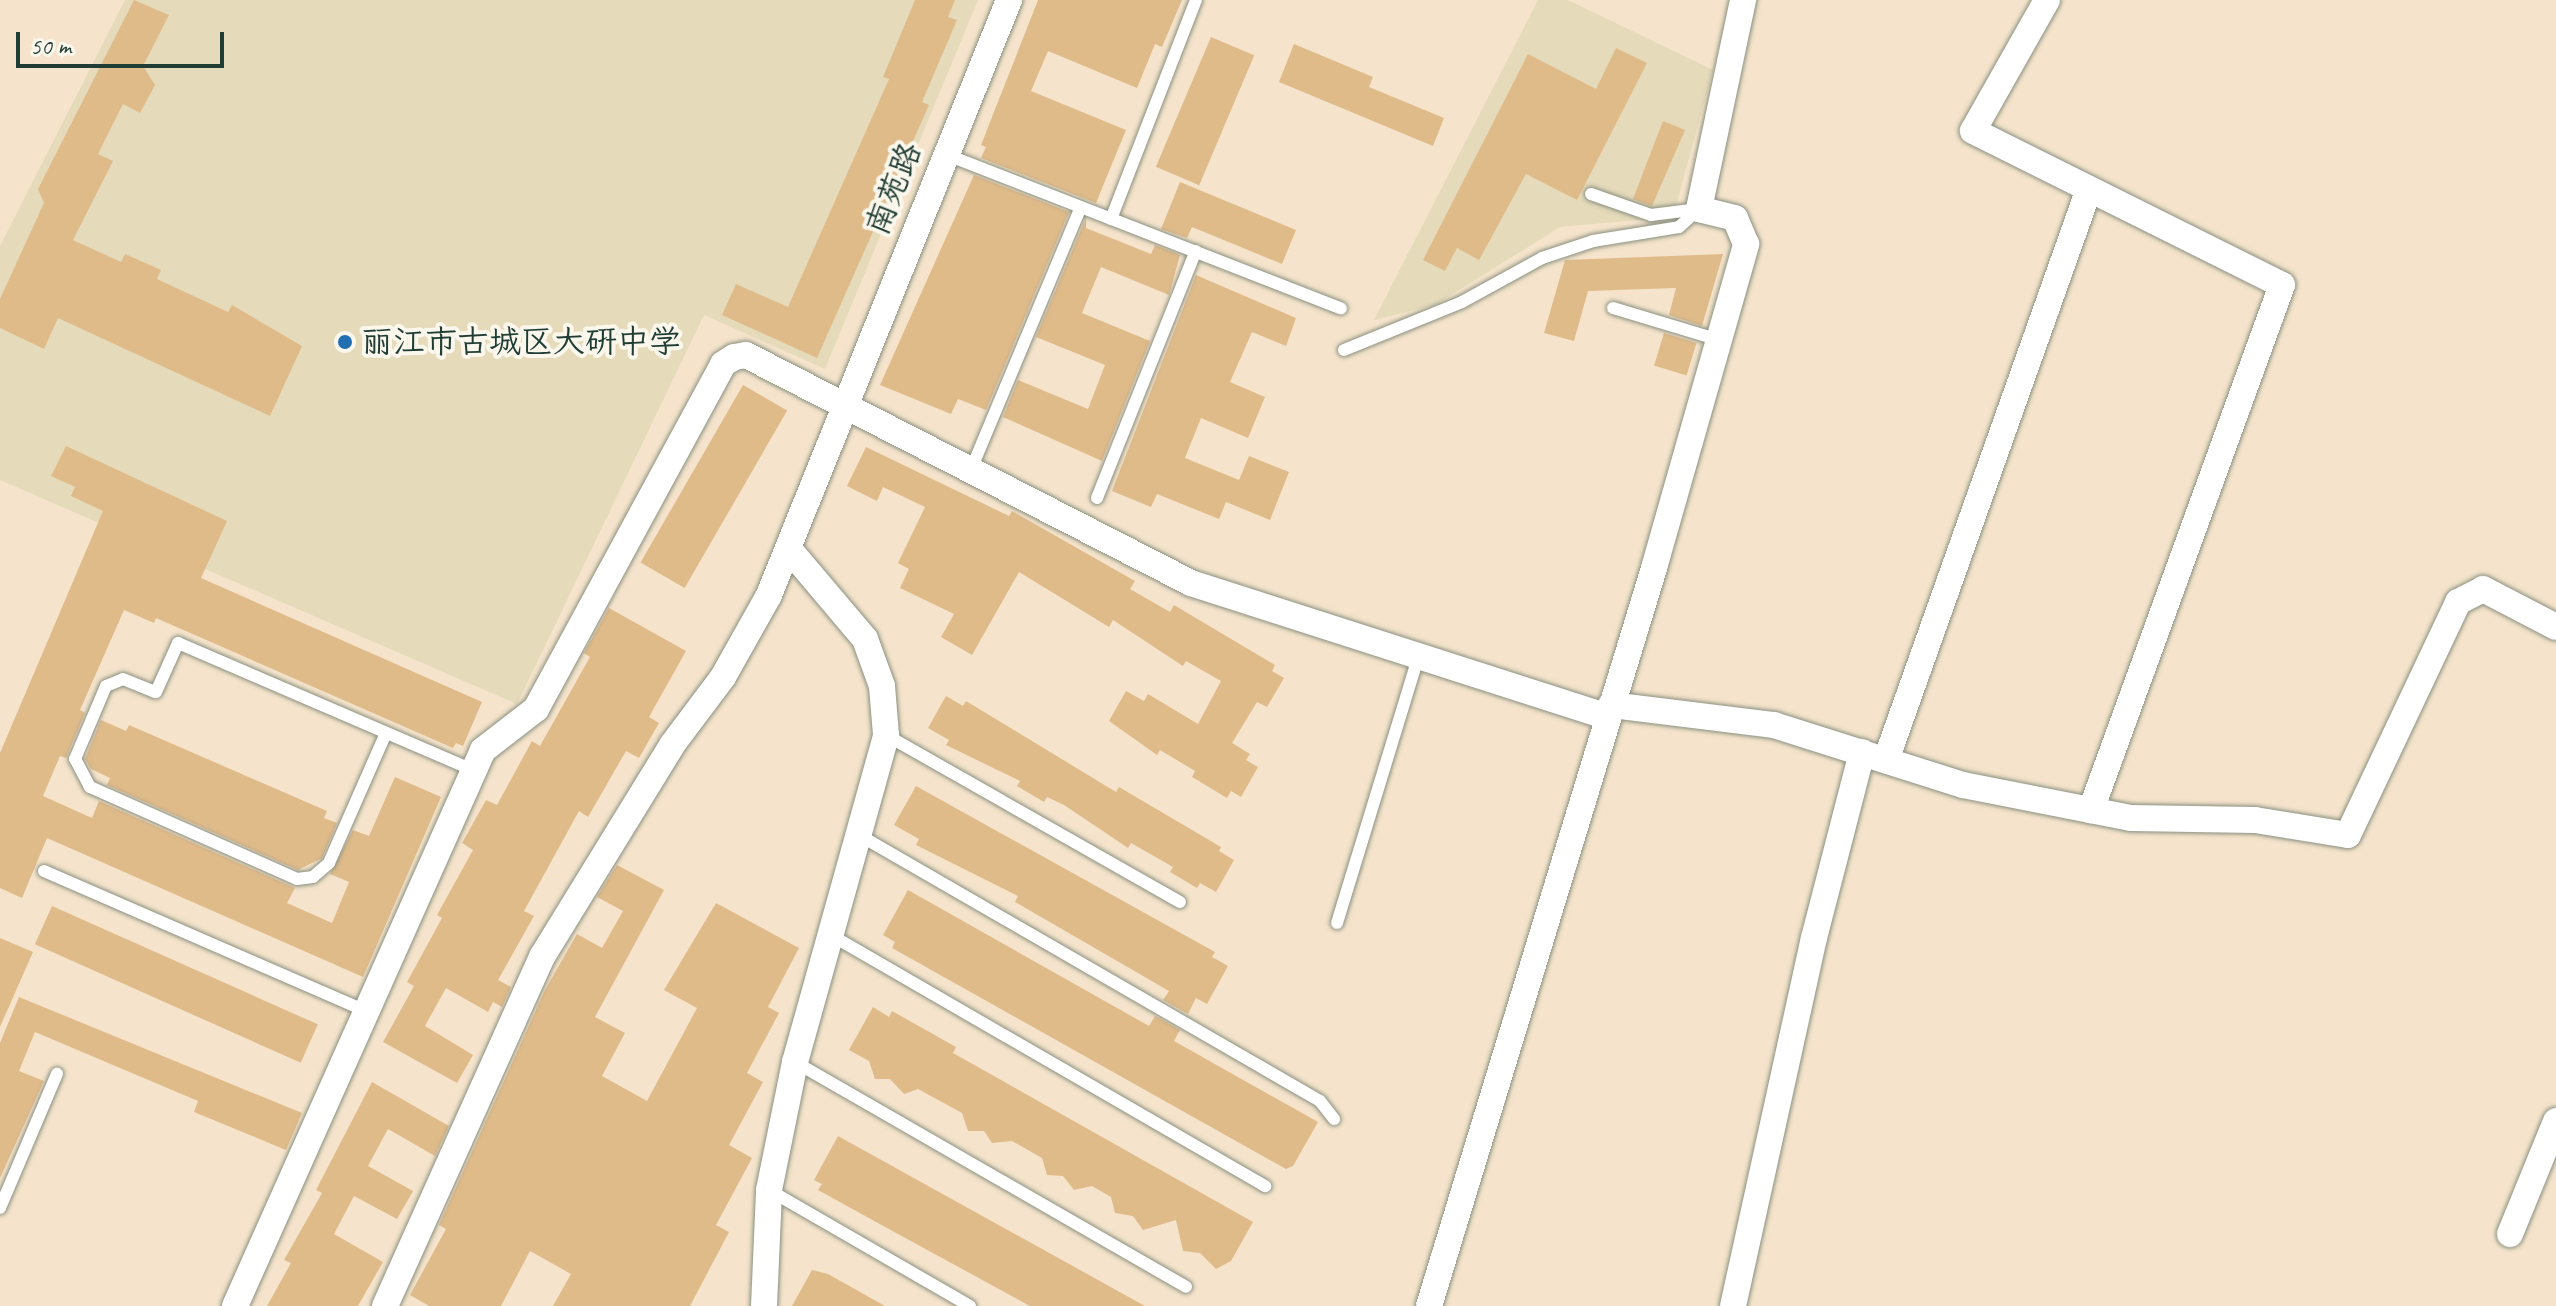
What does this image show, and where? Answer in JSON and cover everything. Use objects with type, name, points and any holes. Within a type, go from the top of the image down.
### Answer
[{"type":"street","name":"南苑路","points":[[385,1306],[543,955],[672,745],[745,641],[788,548],[843,403],[1009,0]]},
{"type":"street","points":[[1429,1306],[1610,711],[1746,244],[1735,218],[1699,209],[1743,0]]},
{"type":"street","points":[[2047,0],[1973,131],[2282,285],[2091,810]]},
{"type":"street","points":[[1733,1306],[1814,938],[1874,756],[2089,189]]},
{"type":"street","points":[[235,1306],[473,770],[490,742],[536,709],[723,364],[746,355],[1191,583],[1418,658],[1610,711],[1774,725],[1963,785],[2166,822],[2255,820],[2348,835],[2458,602],[2483,589],[2556,627]]},
{"type":"street","points":[[764,1306],[769,1190],[795,1062],[886,735],[882,686],[865,639],[788,548]]},
{"type":"street","points":[[2510,1234],[2556,1121]]},
{"type":"lane","points":[[1111,219],[1196,0]]},
{"type":"lane","points":[[945,154],[1341,308]]},
{"type":"lane","points":[[1591,194],[1651,215],[1699,209]]},
{"type":"lane","points":[[970,472],[1081,207]]},
{"type":"lane","points":[[1344,350],[1462,302],[1542,258],[1593,241],[1679,227],[1699,209]]},
{"type":"lane","points":[[1097,498],[1196,251]]},
{"type":"lane","points":[[1613,308],[1719,340]]},
{"type":"lane","points":[[386,733],[329,863],[313,877],[297,879],[90,787],[75,759],[106,686],[123,679],[156,692],[178,643],[473,770]]},
{"type":"lane","points":[[1337,923],[1418,658]]},
{"type":"lane","points":[[886,735],[1180,902]]},
{"type":"lane","points":[[859,835],[1320,1101],[1334,1119]]},
{"type":"lane","points":[[44,871],[366,1011]]},
{"type":"lane","points":[[829,934],[1265,1186]]},
{"type":"lane","points":[[795,1062],[1186,1287]]},
{"type":"lane","points":[[0,1208],[57,1074]]},
{"type":"lane","points":[[769,1190],[970,1306]]},
{"type":"shaded area","name":"丽江市古城区大研中学","points":[[125,0],[978,0],[825,369],[704,315],[517,704],[0,480],[0,246]]},
{"type":"shaded area","points":[[1538,0],[1568,0],[1713,70],[1673,217],[1560,227],[1435,305],[1374,320]]},
{"type":"building","points":[[134,0],[169,15],[143,66],[155,85],[140,113],[123,104],[98,154],[113,161],[73,240],[121,262],[125,254],[161,270],[157,279],[228,312],[232,305],[302,346],[270,416],[58,318],[44,349],[0,328],[0,299],[44,203],[38,189]]},
{"type":"building","points":[[915,0],[955,0],[948,17],[957,20],[922,102],[929,105],[817,358],[722,315],[736,284],[788,307],[889,79],[883,77]]},
{"type":"building","points":[[1038,0],[1182,0],[1162,47],[1155,44],[1137,88],[1048,51],[1031,91],[1126,130],[1096,203],[981,158],[986,147],[981,145]]},
{"type":"building","points":[[1211,37],[1254,55],[1199,185],[1156,167]]},
{"type":"building","points":[[1294,44],[1373,77],[1369,87],[1444,118],[1433,146],[1279,82]]},
{"type":"building","points":[[1616,48],[1647,63],[1577,200],[1526,174],[1479,260],[1457,248],[1445,271],[1423,260],[1528,54],[1596,89]]},
{"type":"building","points":[[1663,121],[1685,130],[1652,206],[1633,199]]},
{"type":"building","points":[[974,175],[1069,212],[986,410],[958,399],[951,414],[880,385]]},
{"type":"building","points":[[1180,182],[1296,230],[1282,264],[1192,227],[1187,238],[1161,229]]},
{"type":"building","points":[[1086,218],[1086,228],[1151,254],[1155,245],[1180,255],[1169,295],[1101,267],[1082,313],[1150,341],[1102,461],[1003,417],[1018,380],[1088,409],[1105,365],[1036,337]]},
{"type":"building","points":[[1723,254],[1702,326],[1669,315],[1676,288],[1588,291],[1574,341],[1544,333],[1565,260]]},
{"type":"building","points":[[1196,275],[1296,318],[1286,346],[1252,332],[1230,382],[1265,397],[1248,438],[1201,418],[1185,458],[1239,480],[1249,456],[1289,472],[1270,520],[1226,502],[1219,519],[1157,494],[1151,507],[1112,491]]},
{"type":"building","points":[[1664,333],[1697,343],[1687,375],[1654,366]]},
{"type":"building","points":[[743,385],[787,410],[685,588],[640,563]]},
{"type":"building","points":[[66,446],[227,521],[201,578],[482,702],[463,746],[456,743],[453,748],[156,618],[154,623],[124,610],[80,710],[85,713],[66,758],[60,756],[43,796],[92,818],[99,801],[295,888],[287,903],[332,923],[349,882],[330,874],[353,830],[369,836],[395,777],[441,797],[363,977],[47,838],[22,898],[0,888],[0,753],[103,511],[71,496],[75,487],[51,476]]},
{"type":"building","points":[[866,447],[1009,516],[1012,511],[1135,581],[1130,589],[1170,612],[1174,605],[1275,665],[1272,671],[1284,678],[1267,707],[1257,702],[1232,743],[1250,754],[1246,760],[1258,767],[1241,797],[1231,791],[1227,798],[1192,777],[1195,771],[1160,750],[1157,755],[1109,721],[1126,691],[1144,701],[1148,694],[1198,724],[1221,681],[1186,661],[1183,666],[1113,620],[1109,627],[1019,572],[972,655],[941,637],[954,614],[900,588],[909,569],[898,563],[925,507],[883,487],[877,501],[847,486]]},
{"type":"building","points":[[609,608],[686,651],[649,717],[659,723],[639,758],[626,751],[588,817],[579,811],[524,911],[534,916],[498,980],[511,987],[502,1007],[493,1002],[488,1012],[446,988],[425,1026],[473,1055],[457,1083],[383,1042],[414,986],[407,982],[442,918],[437,915],[473,850],[462,843],[486,800],[497,805],[532,741],[540,746],[590,657],[584,653]]},
{"type":"building","points":[[946,696],[963,706],[966,701],[1116,792],[1119,787],[1221,847],[1219,851],[1234,860],[1216,892],[1200,883],[1197,888],[1170,872],[1173,867],[1131,843],[1128,848],[1064,805],[1047,797],[1044,802],[1017,786],[1020,781],[946,745],[949,740],[928,728]]},
{"type":"building","points":[[101,720],[126,731],[129,725],[327,811],[324,818],[337,823],[322,858],[298,870],[107,785],[110,778],[91,769],[85,759]]},
{"type":"building","points":[[916,786],[1215,952],[1212,957],[1228,966],[1207,1004],[1196,998],[1188,1014],[1163,1000],[1169,991],[1015,902],[1018,896],[916,845],[919,839],[894,825]]},
{"type":"building","points":[[617,865],[664,890],[595,1017],[625,1033],[602,1076],[647,1101],[697,1008],[664,990],[716,903],[799,948],[768,1007],[779,1013],[747,1073],[763,1082],[729,1145],[752,1158],[716,1225],[729,1232],[690,1306],[553,1306],[571,1274],[530,1251],[501,1306],[429,1306],[410,1295],[446,1229],[439,1225],[545,990],[577,934],[602,948],[623,911],[597,897]]},
{"type":"building","points":[[908,890],[1149,1026],[1155,1016],[1180,1030],[1174,1041],[1318,1122],[1293,1166],[1286,1169],[892,948],[895,942],[883,935]]},
{"type":"building","points":[[52,906],[318,1024],[301,1063],[35,944]]},
{"type":"building","points":[[0,938],[33,952],[0,1027]]},
{"type":"building","points":[[19,997],[302,1113],[286,1150],[194,1112],[198,1101],[35,1032],[19,1071],[44,1081],[0,1178],[0,1043]]},
{"type":"building","points":[[873,1007],[889,1017],[892,1011],[956,1047],[953,1053],[1253,1222],[1231,1261],[1216,1269],[1200,1253],[1183,1251],[1176,1220],[1143,1230],[1133,1216],[1115,1213],[1111,1197],[1092,1186],[1074,1190],[1063,1176],[1047,1175],[1042,1158],[1012,1141],[992,1143],[984,1131],[968,1131],[962,1113],[918,1089],[904,1094],[890,1079],[875,1079],[869,1061],[849,1050]]},
{"type":"building","points":[[372,1082],[449,1126],[435,1156],[388,1129],[368,1166],[413,1191],[397,1219],[354,1196],[334,1234],[383,1262],[358,1306],[267,1306],[291,1263],[284,1260],[322,1193],[316,1190]]},
{"type":"building","points":[[838,1136],[1145,1306],[1030,1306],[818,1190],[822,1184],[814,1180]]},
{"type":"building","points":[[812,1270],[828,1274],[885,1306],[792,1306]]},
{"type":"place","name":"丽江市古城区大研中学","points":[[345,342]]}]
